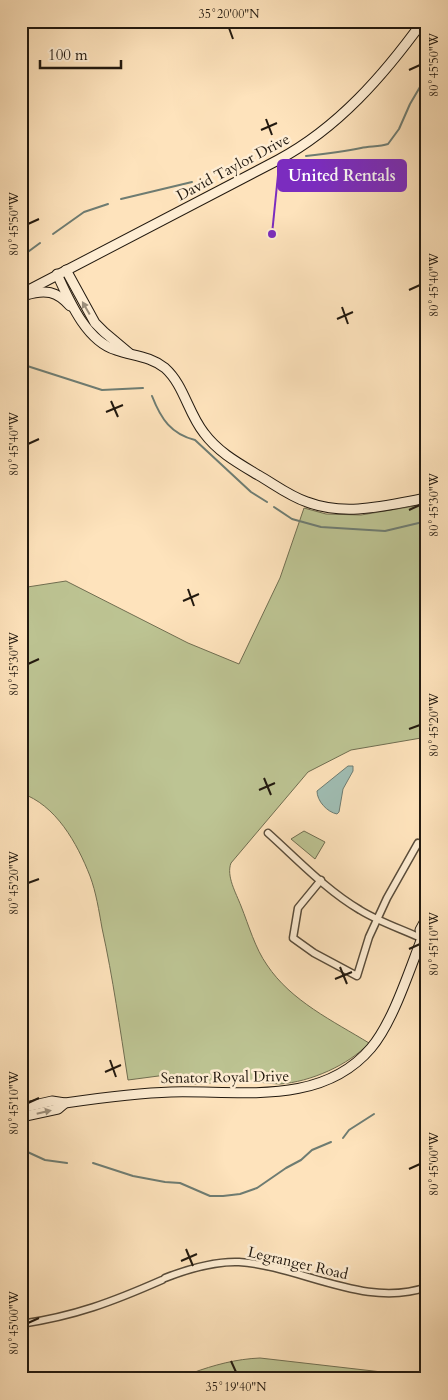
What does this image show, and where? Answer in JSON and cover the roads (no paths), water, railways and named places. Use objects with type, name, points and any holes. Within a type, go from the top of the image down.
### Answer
[{"type":"street","name":"David Taylor Drive","points":[[21,295],[61,272],[271,163],[307,142],[344,111],[380,75],[423,21]]},
{"type":"street","points":[[61,272],[82,319],[91,333],[105,345],[117,351],[155,361],[171,374],[198,425],[217,447],[236,462],[292,496],[321,507],[349,510],[427,498]]},
{"type":"street","points":[[61,272],[95,323],[129,353]]},
{"type":"street","points":[[21,295],[40,291],[54,293],[65,300],[82,319]]},
{"type":"street","points":[[268,833],[351,905],[378,919],[425,937]]},
{"type":"street","points":[[321,880],[302,902],[297,911],[293,938],[306,948],[357,976],[368,943],[391,891],[418,843],[427,848]]},
{"type":"street","name":"Senator Royal Drive","points":[[21,1108],[52,1101],[65,1102],[165,1092],[285,1091],[308,1087],[330,1079],[344,1072],[360,1060],[380,1036],[390,1018],[425,937],[420,930],[427,917]]},
{"type":"street","name":"Senator Royal Drive","points":[[21,1117],[58,1109],[65,1102]]},
{"type":"street","name":"Legranger Road","points":[[21,1324],[60,1318],[89,1310],[163,1279],[207,1265],[240,1262],[376,1293],[401,1294],[427,1288]]},
{"type":"water","points":[[348,766],[353,766],[353,771],[343,789],[337,814],[323,806],[317,791]]},
{"type":"waterway","points":[[306,156],[388,144],[399,129],[410,104],[427,75]]},
{"type":"waterway","points":[[121,199],[192,182]]},
{"type":"waterway","points":[[53,234],[84,212],[108,204]]},
{"type":"waterway","points":[[21,257],[40,243]]},
{"type":"waterway","points":[[21,364],[102,390],[143,388]]},
{"type":"waterway","points":[[152,396],[159,412],[173,430],[195,440],[251,492],[267,502]]},
{"type":"waterway","points":[[274,507],[292,519],[321,527],[385,531],[427,521]]},
{"type":"waterway","points":[[343,1138],[349,1130],[374,1114]]},
{"type":"waterway","points":[[93,1163],[133,1176],[180,1183],[210,1196],[223,1196],[240,1194],[257,1188],[301,1160],[312,1150],[331,1142]]},
{"type":"waterway","points":[[21,1149],[45,1160],[67,1163]]},
{"type":"place","name":"United Rentals","points":[[272,234]]}]
